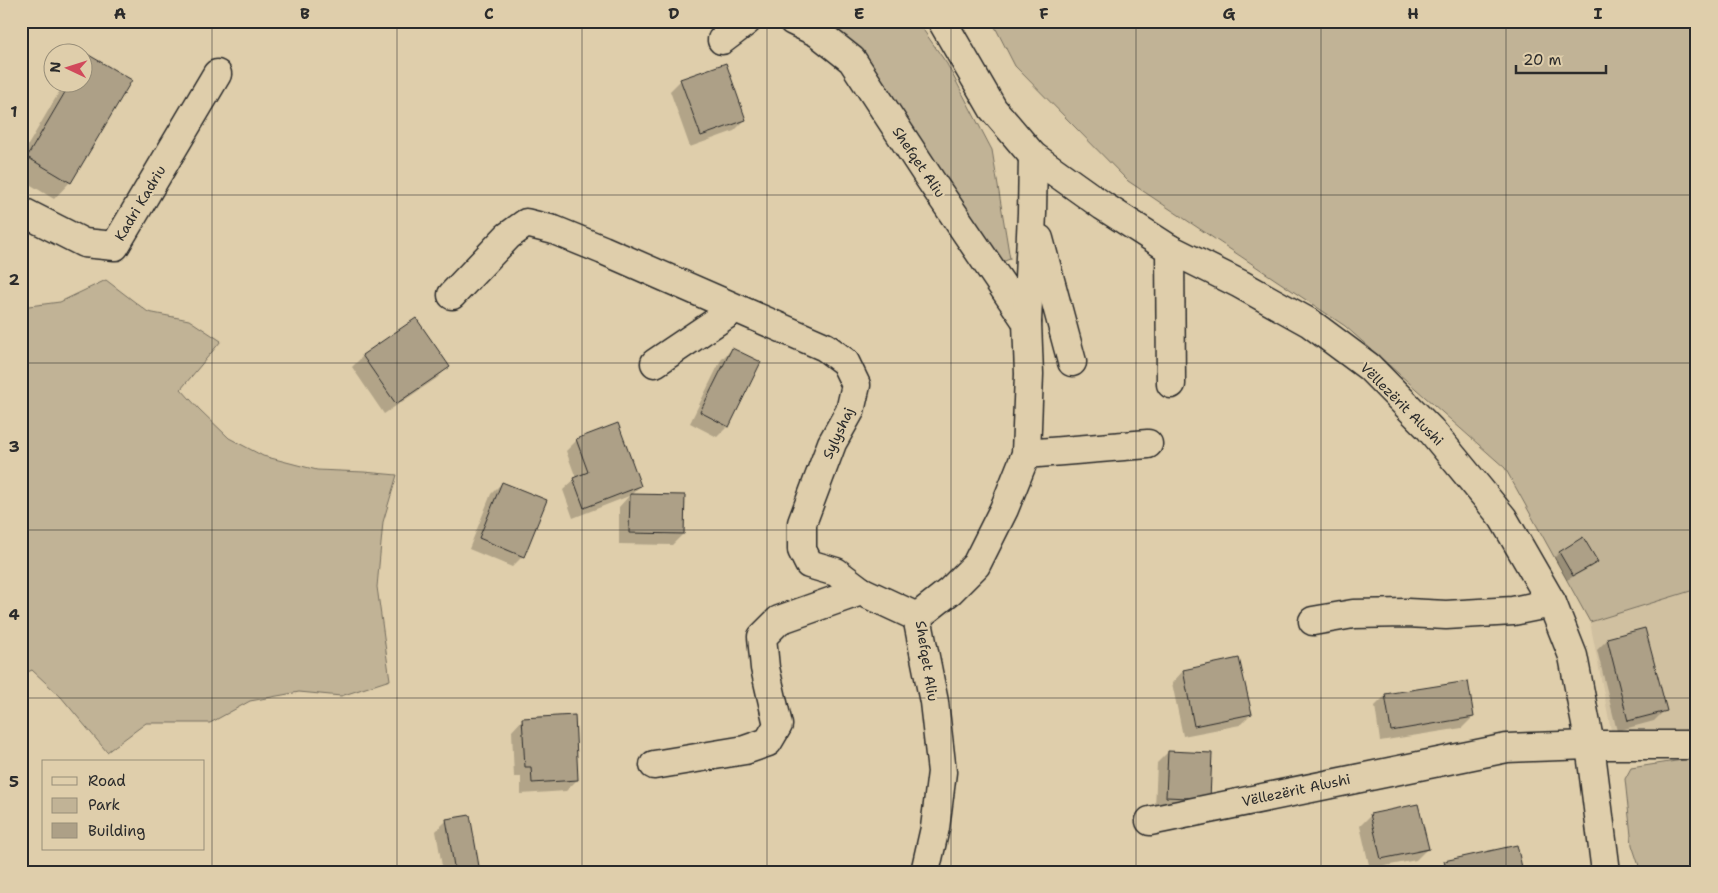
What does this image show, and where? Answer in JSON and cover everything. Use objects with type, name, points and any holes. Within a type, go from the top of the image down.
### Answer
[{"type":"street","points":[[722,40],[747,21]]},
{"type":"street","name":"Shefqet Aliu","points":[[793,21],[818,33],[852,60],[1027,322]]},
{"type":"street","name":"Vëllezërit Alushi","points":[[942,21],[994,109],[1033,156],[1103,206],[1170,249],[1240,284],[1310,323],[1369,367],[1430,429],[1503,518],[1552,603],[1573,656],[1590,745],[1606,872]]},
{"type":"street","name":"Kadri Kadriu","points":[[21,212],[84,243],[115,246],[218,74]]},
{"type":"street","name":"Shefqet Aliu","points":[[925,872],[935,828],[942,772],[934,702],[917,617],[950,591],[976,565],[1004,509],[1026,454],[1029,374],[1027,322],[1033,156]]},
{"type":"street","name":"Shefqet Aliu","points":[[1032,213],[1072,362]]},
{"type":"street","name":"Sylyshaj","points":[[452,295],[508,236],[526,223],[562,234],[825,347],[845,362],[856,384],[850,411],[832,443],[802,523],[802,550],[809,564],[836,572],[861,591],[917,617]]},
{"type":"street","points":[[1170,249],[1172,384]]},
{"type":"street","points":[[655,363],[736,309]]},
{"type":"street","points":[[1026,454],[1148,444]]},
{"type":"street","points":[[654,765],[745,750],[768,742],[778,725],[765,668],[762,637],[779,620],[861,591]]},
{"type":"street","points":[[1313,621],[1353,614],[1446,616],[1513,611],[1552,603]]},
{"type":"street","name":"Vëllezërit Alushi","points":[[1150,821],[1507,748],[1697,744]]},
{"type":"shaded area","points":[[1697,589],[1697,731],[1687,734],[1611,730],[1590,622]]},
{"type":"green space","points":[[792,21],[917,21],[947,64],[992,150],[1010,259],[991,266],[855,55]]},
{"type":"green space","points":[[992,21],[1697,21],[1697,589],[1590,622],[1505,468],[1345,326],[1128,181],[1015,66]]},
{"type":"green space","points":[[106,280],[148,312],[189,320],[221,341],[181,389],[229,438],[263,456],[317,470],[397,475],[383,522],[377,587],[390,680],[341,696],[299,692],[250,701],[210,723],[146,723],[107,752],[61,697],[32,670],[21,675],[21,307],[60,302]]},
{"type":"green space","points":[[1695,758],[1697,766],[1697,871],[1641,872],[1632,845],[1625,779],[1631,768]]},
{"type":"building","points":[[92,57],[132,80],[71,183],[27,157],[65,92],[92,92]]},
{"type":"building","points":[[726,63],[746,120],[701,136],[680,79]]},
{"type":"building","points":[[416,318],[450,367],[396,404],[362,355]]},
{"type":"building","points":[[732,348],[761,362],[729,427],[700,412]]},
{"type":"building","points":[[618,423],[641,486],[584,508],[573,478],[588,472],[576,439]]},
{"type":"building","points":[[502,482],[547,500],[524,557],[479,538]]},
{"type":"building","points":[[630,494],[685,495],[684,534],[629,533]]},
{"type":"building","points":[[1583,537],[1598,562],[1573,576],[1559,552]]},
{"type":"building","points":[[1645,628],[1667,711],[1628,721],[1607,638]]},
{"type":"building","points":[[1239,658],[1252,714],[1194,726],[1183,670]]},
{"type":"building","points":[[1468,681],[1474,717],[1391,731],[1385,694]]},
{"type":"building","points":[[575,715],[578,780],[532,783],[531,767],[525,767],[522,718]]},
{"type":"building","points":[[1168,751],[1212,753],[1210,799],[1166,797]]},
{"type":"building","points":[[1418,804],[1429,849],[1381,859],[1370,814]]},
{"type":"building","points":[[470,815],[480,872],[455,872],[446,819]]},
{"type":"building","points":[[1517,845],[1523,872],[1447,872],[1444,861]]}]
